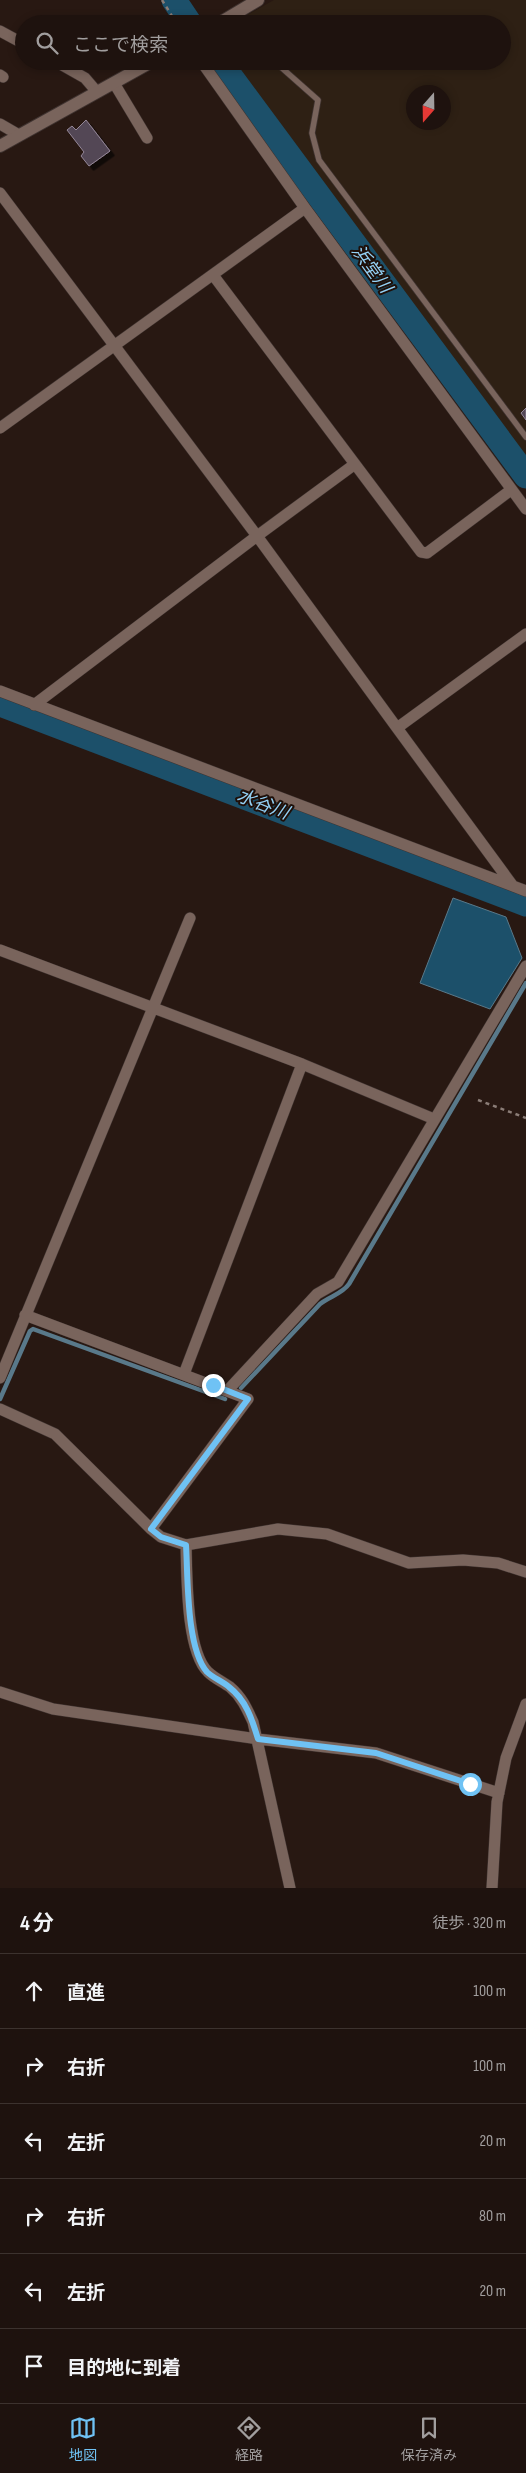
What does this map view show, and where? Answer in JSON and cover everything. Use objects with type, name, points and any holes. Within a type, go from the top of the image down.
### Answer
[{"type":"main road","points":[[239,15],[258,0]]},
{"type":"main road","points":[[0,146],[136,70]]},
{"type":"street","points":[[0,30],[15,39]]},
{"type":"street","points":[[71,70],[85,78],[97,92]]},
{"type":"street","points":[[207,70],[305,208],[526,509]]},
{"type":"street","points":[[114,83],[147,138]]},
{"type":"street","points":[[0,124],[19,135]]},
{"type":"street","points":[[0,193],[257,536],[513,886]]},
{"type":"street","points":[[0,428],[305,208]]},
{"type":"street","points":[[213,275],[421,552],[427,553],[511,490]]},
{"type":"street","points":[[34,705],[355,464]]},
{"type":"street","points":[[398,728],[526,634]]},
{"type":"street","points":[[0,690],[34,705],[526,891]]},
{"type":"street","points":[[0,1378],[190,918]]},
{"type":"street","points":[[0,950],[302,1064],[434,1118]]},
{"type":"street","points":[[228,1390],[317,1294],[338,1282],[526,966]]},
{"type":"street","points":[[184,1374],[302,1064]]},
{"type":"street","points":[[25,1315],[248,1399],[151,1529]]},
{"type":"street","points":[[0,1409],[55,1434],[151,1529],[161,1537],[186,1545],[278,1529],[327,1534],[409,1563],[463,1560],[498,1563],[526,1572]]},
{"type":"street","points":[[186,1545],[189,1612],[196,1652],[207,1672],[230,1687],[243,1700],[258,1739],[270,1806],[290,1888]]},
{"type":"street","points":[[0,1692],[53,1708],[258,1739],[376,1753],[499,1793]]},
{"type":"street","points":[[492,1888],[499,1793],[506,1758],[526,1704]]},
{"type":"lane","points":[[284,70],[318,100],[312,133],[320,160],[526,437]]},
{"type":"path","points":[[162,0],[171,15]]},
{"type":"path","points":[[478,1100],[526,1118]]},
{"type":"shaded area","points":[[274,0],[526,0],[526,458],[239,70],[511,70],[511,15],[247,15]]},
{"type":"water","points":[[453,898],[506,917],[522,958],[490,1009],[420,983]]},
{"type":"building","points":[[86,120],[110,151],[89,166],[81,156],[84,152],[67,130],[72,126],[76,130]]},
{"type":"building","points":[[526,408],[526,420],[521,413]]},
{"type":"waterway","name":"浜堂川","points":[[174,0],[184,15]]},
{"type":"waterway","name":"浜堂川","points":[[226,70],[526,476]]},
{"type":"waterway","name":"水谷川","points":[[0,704],[526,904]]},
{"type":"waterway","points":[[241,1388],[320,1304],[343,1290],[349,1284],[526,983]]},
{"type":"waterway","points":[[0,1399],[30,1331],[33,1329],[225,1399]]},
{"type":"route","points":[[213,1385],[248,1399],[151,1529],[161,1537],[186,1545],[189,1612],[196,1652],[207,1672],[230,1687],[243,1700],[258,1739],[376,1753],[470,1784]]}]
